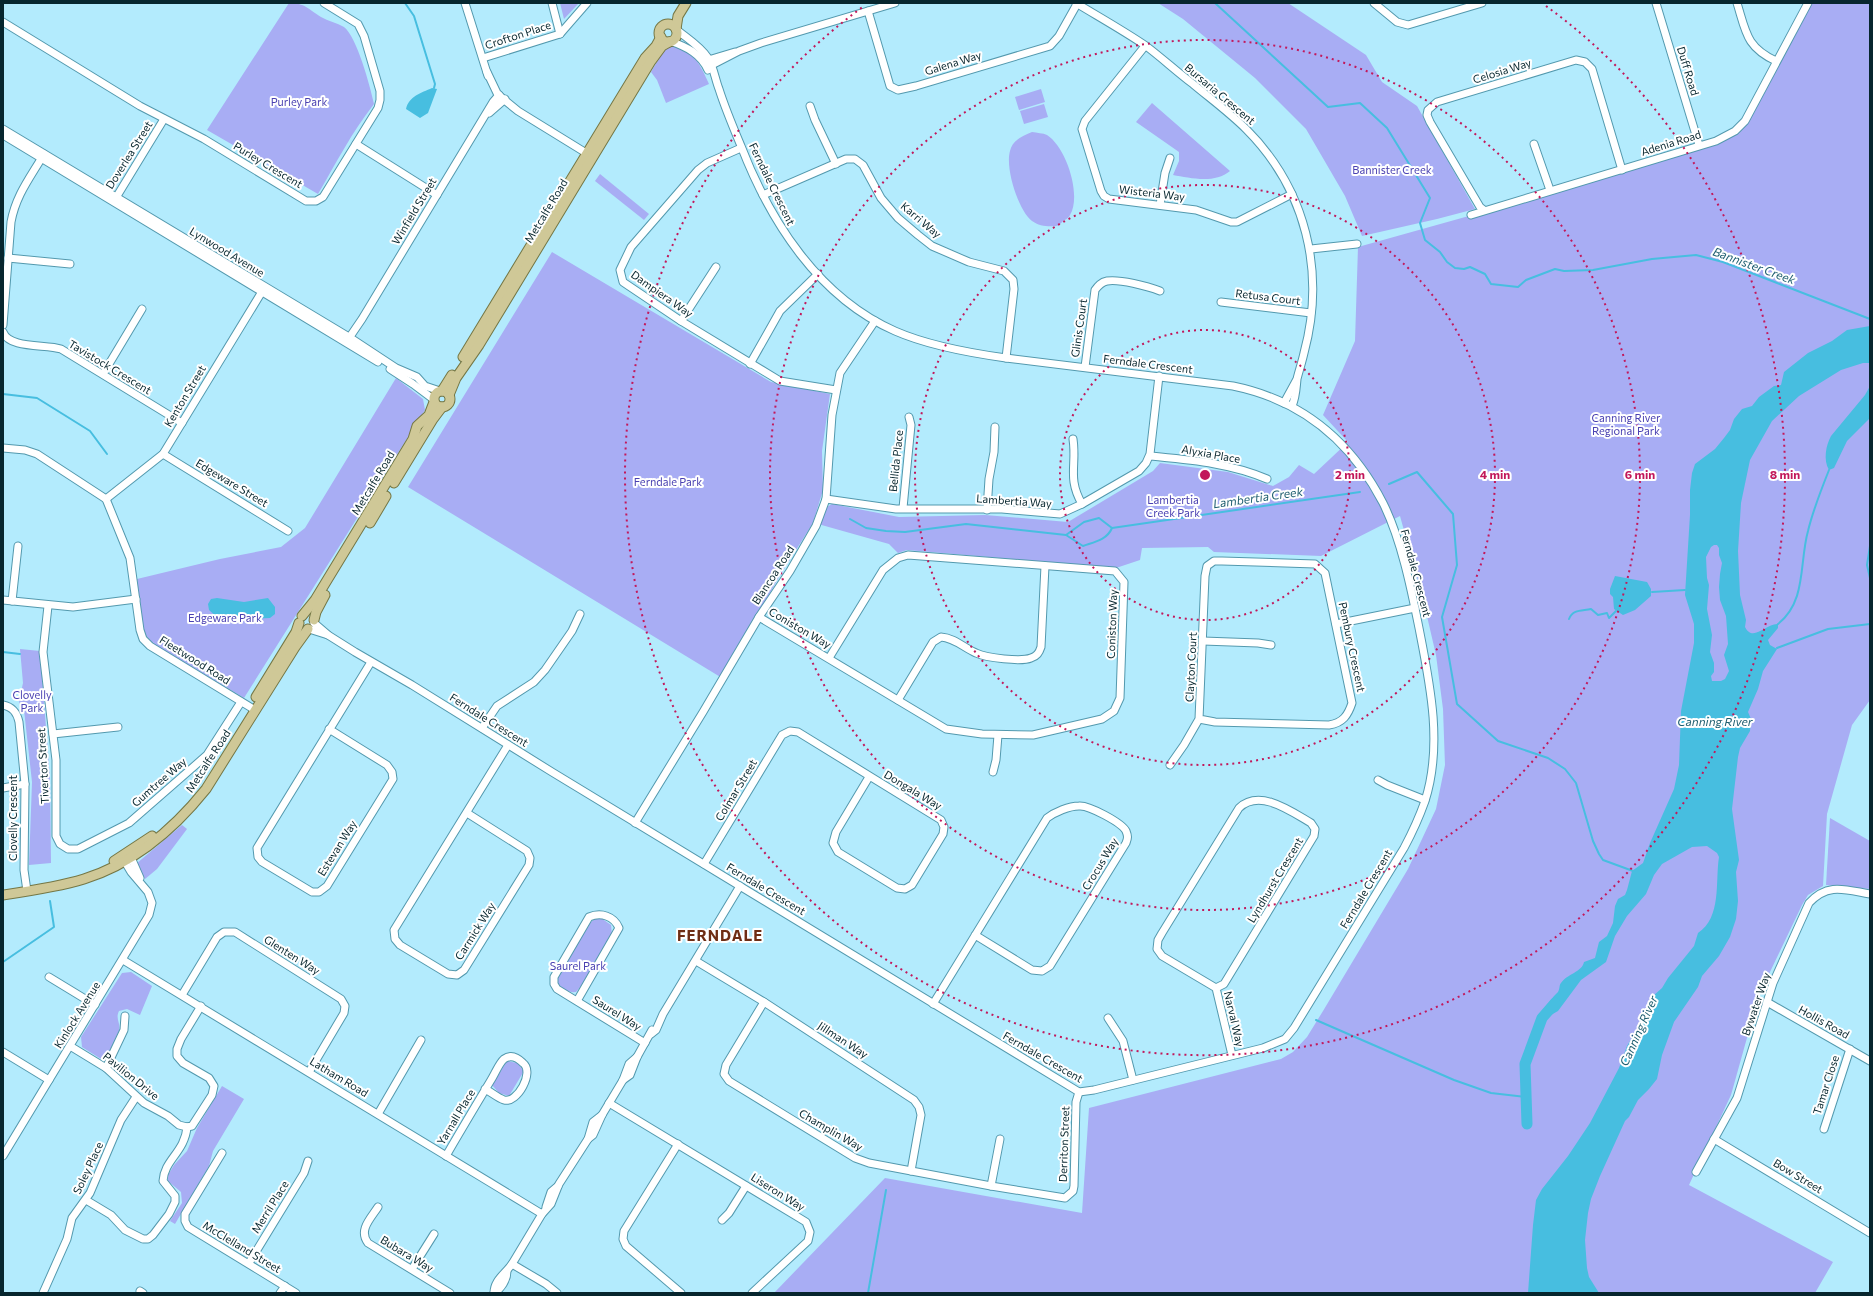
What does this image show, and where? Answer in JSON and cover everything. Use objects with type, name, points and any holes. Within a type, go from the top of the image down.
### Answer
[{"type":"main road","name":"Metcalfe Road","points":[[667,40],[660,30],[670,20],[678,3]]},
{"type":"main road","name":"Metcalfe Road","points":[[253,708],[311,625],[340,565],[413,439],[417,426],[429,415],[435,394],[444,392],[456,378],[479,345],[590,156],[662,46],[667,40],[676,38],[678,16],[686,3]]},
{"type":"main road","points":[[665,25],[670,24],[677,29]]},
{"type":"main road","name":"Metcalfe Road","points":[[3,895],[26,889],[86,878],[126,857],[171,828],[190,810],[206,789],[296,632],[301,619],[340,565],[442,407],[449,403],[444,392]]},
{"type":"main road","points":[[434,400],[437,406],[442,407]]},
{"type":"main road","points":[[308,614],[311,625],[302,628],[301,619],[308,614]]},
{"type":"main road","name":"Metcalfe Road","points":[[3,890],[26,889]]},
{"type":"street","name":"Purley Crescent","points":[[3,22],[140,106],[204,139],[306,201],[316,201],[324,197],[378,108],[380,91],[364,36],[358,24],[324,3]]},
{"type":"street","points":[[465,3],[483,58],[491,90],[500,99],[590,156]]},
{"type":"street","name":"Crofton Place","points":[[552,3],[560,34]]},
{"type":"street","name":"Crofton Place","points":[[483,58],[560,34],[587,3]]},
{"type":"street","points":[[707,63],[729,52],[739,51],[895,3]]},
{"type":"street","name":"Galena Way","points":[[868,11],[890,86],[898,90],[1050,46],[1059,36],[1077,3]]},
{"type":"street","name":"Bursaria Crescent","points":[[1077,3],[1145,46],[1246,130],[1279,170],[1292,194],[1304,223],[1311,250],[1313,275],[1308,340],[1297,379],[1295,398],[1292,406]]},
{"type":"street","points":[[1374,3],[1397,22],[1408,25],[1482,3]]},
{"type":"street","name":"Duff Road","points":[[1656,3],[1699,145]]},
{"type":"street","points":[[1737,3],[1747,36],[1754,47],[1764,55],[1776,61]]},
{"type":"street","name":"Adenia Road","points":[[1471,214],[1622,170],[1726,136],[1745,121],[1808,3]]},
{"type":"street","name":"Ferndale Crescent","points":[[311,625],[1079,1092],[1094,1090],[1232,1056],[1274,1044],[1290,1034],[1404,848],[1425,800],[1432,764],[1433,719],[1428,674],[1415,608],[1398,543],[1383,504],[1370,480],[1336,438],[1313,419],[1292,406],[1238,387],[969,352],[915,339],[875,321],[846,300],[818,274],[792,246],[763,195],[707,63],[696,45],[677,29]]},
{"type":"street","name":"Ferndale Crescent","points":[[667,40],[692,50],[707,63]]},
{"type":"street","name":"Wisteria Way","points":[[1145,46],[1085,121],[1082,129],[1101,191],[1104,196],[1109,199],[1196,210],[1231,222],[1237,222],[1292,194]]},
{"type":"street","name":"Celosia Way","points":[[1484,210],[1480,207],[1430,122],[1427,115],[1428,110],[1437,102],[1576,60],[1585,62],[1592,69],[1622,170]]},
{"type":"street","name":"Winfield Street","points":[[351,342],[362,319],[437,195],[486,116],[500,99]]},
{"type":"street","points":[[810,106],[836,164]]},
{"type":"street","name":"Doverlea Street","points":[[114,200],[164,119]]},
{"type":"street","name":"Lynwood Avenue","points":[[3,129],[114,200],[263,290],[396,368],[417,377],[425,386],[444,392]]},
{"type":"street","name":"Lynwood Avenue","points":[[3,135],[43,156]]},
{"type":"street","points":[[356,144],[437,195]]},
{"type":"street","points":[[1534,144],[1550,190]]},
{"type":"street","name":"Dampiera Way","points":[[742,148],[707,163],[698,170],[631,247],[620,270],[622,282],[681,321],[780,382],[836,390]]},
{"type":"street","points":[[3,325],[11,222],[14,207],[18,196],[43,156]]},
{"type":"street","points":[[1160,205],[1165,173],[1170,158]]},
{"type":"street","name":"Karri Way","points":[[763,195],[846,159],[855,159],[863,165],[881,198],[898,218],[932,246],[969,262],[1004,271],[1010,276],[1013,280],[1014,289],[1006,358]]},
{"type":"street","points":[[1311,250],[1358,244]]},
{"type":"street","points":[[8,258],[70,264]]},
{"type":"street","points":[[681,321],[716,267]]},
{"type":"street","points":[[750,364],[780,311],[818,274]]},
{"type":"street","name":"Glinis Court","points":[[1085,367],[1095,290],[1099,285],[1109,281],[1145,285],[1160,291]]},
{"type":"street","name":"Kenton Street","points":[[106,499],[164,454],[263,290]]},
{"type":"street","name":"Retusa Court","points":[[1221,302],[1311,313]]},
{"type":"street","points":[[102,374],[142,309]]},
{"type":"street","name":"Blancoa Road","points":[[635,823],[759,617],[790,571],[816,526],[826,499],[832,415],[840,373],[875,321]]},
{"type":"street","name":"Tavistock Crescent","points":[[3,332],[8,339],[14,343],[61,349],[182,423]]},
{"type":"street","name":"Lynwood Avenue","points":[[351,342],[434,400]]},
{"type":"street","points":[[1150,456],[1159,376]]},
{"type":"street","name":"Bursaria Crescent","points":[[1284,403],[1297,379]]},
{"type":"street","name":"Bellida Place","points":[[903,508],[911,425],[909,417]]},
{"type":"street","points":[[987,510],[989,478],[994,452],[995,427]]},
{"type":"street","points":[[1073,439],[1073,484],[1082,504]]},
{"type":"street","points":[[3,448],[25,450],[37,454],[106,499]]},
{"type":"street","name":"Edgeware Street","points":[[164,454],[288,531]]},
{"type":"street","name":"Alyxia Place","points":[[1150,456],[1209,462],[1253,473],[1267,479]]},
{"type":"street","name":"Lambertia Way","points":[[826,499],[896,509],[1002,509],[1060,514],[1082,504],[1138,471],[1146,463],[1150,456]]},
{"type":"street","name":"Fleetwood Road","points":[[106,499],[130,558],[140,630],[143,639],[150,646],[253,708]]},
{"type":"street","points":[[12,601],[18,546]]},
{"type":"street","name":"Coniston Way","points":[[759,617],[946,729],[982,734],[1033,735],[1102,719],[1114,711],[1120,698],[1124,582],[1121,576],[1115,571],[908,555],[898,558],[883,570],[829,658]]},
{"type":"street","name":"Pembury Crescent","points":[[1199,719],[1215,722],[1329,725],[1335,724],[1347,717],[1352,703],[1325,573],[1315,564],[1222,561],[1210,563]]},
{"type":"street","name":"Clayton Court","points":[[1170,765],[1199,719],[1205,576],[1207,566],[1210,563]]},
{"type":"street","points":[[898,700],[934,642],[940,637],[949,638],[975,653],[995,658],[1030,659],[1038,654],[1041,647],[1044,566]]},
{"type":"street","points":[[3,600],[48,606],[73,607],[136,600]]},
{"type":"street","name":"Tiverton Street","points":[[48,606],[44,652],[57,781],[56,836],[60,844],[68,849]]},
{"type":"street","points":[[1336,624],[1415,608]]},
{"type":"street","points":[[482,728],[497,706],[534,682],[545,670],[572,631],[580,614]]},
{"type":"street","points":[[1203,641],[1258,643],[1270,645]]},
{"type":"street","name":"Estevan Way","points":[[329,729],[387,765],[392,772],[393,779],[327,886],[319,892],[312,892],[262,862],[258,857],[257,848],[329,729],[371,662]]},
{"type":"street","name":"Gumtree Way","points":[[68,849],[78,849],[129,823],[207,755],[242,702]]},
{"type":"street","name":"Clovelly Crescent","points":[[3,705],[12,708],[18,717],[25,784],[24,870],[26,889]]},
{"type":"street","points":[[53,734],[118,727]]},
{"type":"street","name":"Dongala Way","points":[[790,731],[798,732],[941,820],[944,827],[943,834],[912,885],[905,888],[897,888],[838,852],[833,843],[836,832],[869,777]]},
{"type":"street","name":"Colmar Street","points":[[704,864],[782,735],[790,731]]},
{"type":"street","points":[[993,772],[996,760],[998,735]]},
{"type":"street","name":"Carmick Way","points":[[467,813],[527,852],[530,858],[529,865],[464,970],[457,974],[448,974],[400,945],[394,939],[394,930],[508,745]]},
{"type":"street","points":[[1378,780],[1425,800]]},
{"type":"street","points":[[3,788],[25,784]]},
{"type":"street","name":"Lyndhurst Crescent","points":[[1157,949],[1158,940],[1162,932],[1239,808],[1244,803],[1252,801],[1272,802],[1311,823],[1314,830],[1314,836],[1224,984],[1216,988]]},
{"type":"street","name":"Crocus Way","points":[[933,1004],[975,935],[1047,818],[1080,805],[1090,807],[1125,830],[1128,837],[1126,843],[1050,966],[1042,971],[1032,970],[975,935]]},
{"type":"street","name":"Kinlock Avenue","points":[[3,1156],[149,915],[152,903],[148,892],[126,857]]},
{"type":"street","points":[[494,1293],[499,1290],[507,1277],[507,1271],[544,1211],[551,1204],[560,1184],[588,1139],[594,1135],[602,1115],[609,1103],[623,1080],[630,1075],[645,1043],[651,1034],[656,1030],[740,886]]},
{"type":"street","name":"Bywater Way","points":[[1696,1172],[1737,1098],[1773,983],[1809,903],[1816,896],[1826,890],[1835,889],[1870,894]]},
{"type":"street","name":"Saurel Way","points":[[577,1001],[619,928],[616,923],[603,914],[596,914],[589,917],[554,977],[554,984],[557,989],[645,1043]]},
{"type":"street","name":"Glenten Way","points":[[182,995],[217,937],[224,932],[235,932],[341,999],[345,1006],[344,1013],[309,1072]]},
{"type":"street","name":"Narval Way","points":[[1157,949],[1162,956],[1216,988],[1232,1056]]},
{"type":"street","name":"Latham Road","points":[[123,960],[446,1156],[544,1211]]},
{"type":"street","name":"Jillman Way","points":[[696,961],[764,1002],[914,1100],[921,1115],[911,1171]]},
{"type":"street","points":[[49,977],[95,1005]]},
{"type":"street","name":"Champlin Way","points":[[764,1002],[726,1065],[724,1074],[729,1081],[855,1158],[869,1163],[1060,1198],[1068,1196]]},
{"type":"street","name":"Hollis Road","points":[[1767,1002],[1870,1061]]},
{"type":"street","points":[[86,1200],[109,1214],[119,1226],[143,1239],[153,1235],[169,1214],[175,1202],[175,1196],[163,1181],[164,1174],[168,1164],[181,1148],[186,1138],[187,1127],[192,1126],[196,1121],[214,1090],[212,1081],[183,1063],[177,1056],[177,1049],[181,1039],[201,1006]]},
{"type":"street","points":[[106,1068],[124,1030],[125,1016]]},
{"type":"street","points":[[1108,1018],[1124,1041],[1133,1080]]},
{"type":"street","points":[[378,1114],[421,1040]]},
{"type":"street","name":"Pavilion Drive","points":[[70,1046],[106,1068],[136,1097],[155,1110],[168,1116],[179,1125],[187,1127]]},
{"type":"street","name":"Tamar Close","points":[[1824,1129],[1850,1049]]},
{"type":"street","points":[[3,1052],[49,1080]]},
{"type":"street","name":"Yarnall Place","points":[[446,1156],[485,1089],[503,1060],[509,1057],[515,1057],[525,1064],[528,1070],[528,1076],[516,1096],[511,1100],[504,1100],[485,1089]]},
{"type":"street","name":"Derriton Street","points":[[1068,1196],[1073,1191],[1074,1186],[1076,1102],[1079,1092]]},
{"type":"street","name":"Soley Place","points":[[43,1293],[67,1239],[72,1218],[86,1200],[121,1120],[136,1097]]},
{"type":"street","name":"Liseron Way","points":[[609,1103],[806,1222],[810,1232],[808,1241],[752,1293]]},
{"type":"street","points":[[991,1186],[1000,1139]]},
{"type":"street","name":"Bow Street","points":[[1714,1139],[1870,1233]]},
{"type":"street","points":[[678,1144],[624,1231],[623,1239],[626,1246],[681,1293]]},
{"type":"street","name":"McClelland Street","points":[[222,1153],[185,1214],[185,1221],[188,1227],[296,1293]]},
{"type":"street","name":"Merril Place","points":[[249,1263],[304,1173],[308,1161]]},
{"type":"street","points":[[722,1220],[729,1213],[746,1186]]},
{"type":"street","name":"Bubara Way","points":[[378,1207],[366,1226],[364,1235],[368,1243],[450,1293]]},
{"type":"street","points":[[412,1269],[434,1234]]},
{"type":"street","points":[[512,1264],[546,1284],[557,1293]]},
{"type":"street","points":[[280,1293],[285,1286]]},
{"type":"green space","name":"Purley Park","points":[[289,3],[303,5],[321,17],[344,27],[349,32],[362,62],[374,104],[351,137],[318,194],[207,130]]},
{"type":"green space","points":[[560,3],[579,3],[564,19]]},
{"type":"green space","name":"Bannister Creek","points":[[1158,3],[1288,3],[1366,55],[1382,82],[1417,106],[1475,209],[1362,236],[1345,196],[1306,129],[1255,78],[1183,19]]},
{"type":"green space","name":"Canning River Regional Park","points":[[1808,3],[1870,3],[1870,700],[1852,725],[1827,814],[1823,886],[1808,895],[1802,905],[1759,995],[1731,1095],[1689,1185],[1833,1262],[1815,1293],[774,1293],[885,1178],[1082,1213],[1089,1108],[1281,1059],[1293,1052],[1307,1037],[1408,869],[1436,809],[1445,765],[1443,709],[1436,655],[1423,599],[1400,516],[1321,556],[1214,552],[1208,547],[1142,548],[1140,560],[1116,568],[907,550],[898,553],[889,544],[818,524],[823,509],[832,504],[899,517],[985,515],[1068,522],[1153,471],[1160,463],[1228,472],[1273,486],[1289,477],[1299,465],[1314,474],[1348,442],[1323,415],[1355,341],[1358,247],[1476,214],[1708,145],[1746,123]]},
{"type":"green space","points":[[670,46],[684,49],[690,53],[703,70],[709,84],[666,103],[657,80],[651,72],[662,53]]},
{"type":"green space","points":[[1041,89],[1045,102],[1019,110],[1015,97]]},
{"type":"green space","points":[[1152,103],[1230,171],[1217,178],[1210,179],[1173,175],[1179,161],[1179,152],[1136,122]]},
{"type":"green space","points":[[1044,104],[1048,117],[1024,124],[1020,111]]},
{"type":"green space","points":[[1032,132],[1045,134],[1054,141],[1066,160],[1070,172],[1073,184],[1073,206],[1069,217],[1057,226],[1044,226],[1038,224],[1027,216],[1022,208],[1011,178],[1009,158],[1011,147],[1015,141]]},
{"type":"green space","points":[[600,174],[649,214],[644,220],[595,181]]},
{"type":"green space","name":"Ferndale Park","points":[[552,252],[771,382],[830,394],[822,451],[823,490],[813,523],[779,577],[722,678],[408,487]]},
{"type":"green space","name":"Edgeware Park","points":[[396,378],[423,399],[425,410],[244,698],[154,644],[146,636],[143,628],[137,579],[220,559],[281,547],[305,528]]},
{"type":"green space","name":"Clovelly Park","points":[[20,649],[40,651],[50,778],[51,863],[29,865],[32,782],[24,710],[21,710],[19,701],[23,683]]},
{"type":"green space","points":[[1830,818],[1870,841],[1870,889],[1826,885]]},
{"type":"green space","points":[[182,825],[187,829],[157,869],[145,879],[136,864]]},
{"type":"green space","name":"Saurel Park","points":[[596,918],[601,918],[611,925],[612,935],[581,986],[576,992],[567,991],[560,986],[557,981],[559,973],[591,922]]},
{"type":"green space","points":[[131,972],[152,986],[140,1015],[127,1009],[119,1011],[119,1031],[107,1056],[101,1059],[82,1047],[81,1037],[122,973]]},
{"type":"green space","points":[[507,1061],[517,1063],[524,1071],[509,1096],[499,1093],[492,1085]]},
{"type":"green space","points":[[222,1086],[244,1099],[213,1151],[209,1166],[175,1224],[170,1221],[182,1203],[181,1192],[168,1181],[168,1175],[174,1165],[187,1151],[197,1128]]},
{"type":"water","points":[[432,88],[437,89],[428,113],[420,118],[406,109],[413,98]]},
{"type":"water","name":"Canning River","points":[[1870,326],[1870,363],[1863,363],[1841,370],[1799,396],[1772,421],[1750,460],[1741,503],[1738,551],[1740,595],[1746,620],[1745,627],[1752,633],[1756,633],[1773,624],[1778,624],[1778,628],[1768,640],[1770,645],[1777,649],[1763,671],[1758,689],[1748,712],[1751,719],[1750,731],[1740,748],[1738,757],[1732,809],[1739,860],[1736,872],[1738,901],[1736,919],[1730,937],[1719,956],[1702,976],[1698,987],[1674,1022],[1662,1055],[1657,1079],[1638,1100],[1629,1117],[1625,1121],[1591,1199],[1585,1240],[1587,1268],[1589,1277],[1599,1293],[1528,1293],[1536,1200],[1542,1189],[1568,1156],[1590,1123],[1619,1068],[1627,1046],[1648,1011],[1653,996],[1662,988],[1668,978],[1694,946],[1698,933],[1706,926],[1714,909],[1719,857],[1717,853],[1707,846],[1692,847],[1662,864],[1654,875],[1646,894],[1627,916],[1615,936],[1606,962],[1581,980],[1558,1011],[1551,1015],[1546,1013],[1548,1004],[1558,992],[1560,984],[1580,968],[1584,962],[1595,958],[1599,942],[1607,936],[1613,923],[1615,906],[1618,899],[1625,895],[1632,871],[1643,863],[1650,843],[1674,789],[1679,765],[1681,711],[1694,643],[1694,624],[1685,595],[1692,473],[1695,464],[1715,449],[1724,438],[1730,430],[1734,419],[1742,409],[1752,406],[1759,397],[1774,386],[1781,385],[1784,372],[1808,353],[1832,341],[1847,330]],"holes":[[[1717,545],[1722,563],[1719,587],[1720,600],[1726,616],[1728,644],[1724,655],[1729,671],[1725,679],[1721,681],[1712,681],[1711,676],[1714,672],[1714,663],[1710,652],[1712,635],[1707,609],[1709,585],[1707,578],[1706,557],[1711,547]]]},
{"type":"water","points":[[1870,386],[1870,418],[1847,441],[1834,468],[1829,470],[1826,462],[1826,453],[1831,436],[1865,395]]},
{"type":"water","points":[[1615,576],[1647,582],[1651,589],[1651,596],[1635,610],[1623,615],[1614,609],[1613,597],[1610,594],[1610,589]]},
{"type":"water","points":[[217,598],[244,602],[268,598],[275,607],[275,614],[270,618],[220,620],[209,610],[208,604],[211,599]]},
{"type":"waterway","points":[[405,3],[414,16],[435,84],[434,88]]},
{"type":"waterway","name":"Bannister Creek","points":[[1215,3],[1328,107],[1360,103],[1387,128],[1430,198],[1420,223],[1425,240],[1440,252],[1447,262],[1455,268],[1464,269],[1470,267],[1485,274],[1491,284],[1518,287],[1526,280],[1555,269],[1564,271],[1593,270],[1652,259],[1696,255],[1723,262],[1870,319]]},
{"type":"waterway","points":[[3,394],[37,398],[90,431],[107,454]]},
{"type":"waterway","points":[[1778,624],[1787,615],[1794,604],[1798,593],[1808,531],[1829,470]]},
{"type":"waterway","name":"Lambertia Creek","points":[[1389,484],[1417,472],[1453,514],[1457,565],[1442,617],[1457,704],[1498,741],[1548,758],[1565,769],[1576,783],[1593,841],[1599,854],[1603,860],[1633,871]]},
{"type":"waterway","name":"Lambertia Creek","points":[[1112,528],[1360,492]]},
{"type":"waterway","points":[[850,519],[866,528],[905,532],[966,524],[1066,535],[1084,522],[1099,518],[1112,528]]},
{"type":"waterway","points":[[1066,535],[1083,546],[1104,538],[1112,528]]},
{"type":"waterway","points":[[1870,546],[1867,565],[1870,578]]},
{"type":"waterway","points":[[1652,592],[1685,590]]},
{"type":"waterway","points":[[1569,619],[1575,612],[1581,610],[1591,609],[1598,615],[1607,613],[1609,618],[1616,611]]},
{"type":"waterway","points":[[1777,648],[1828,629],[1870,624]]},
{"type":"waterway","points":[[3,652],[20,654]]},
{"type":"waterway","points":[[3,962],[54,927],[50,901]]},
{"type":"waterway","points":[[1527,1124],[1525,1064],[1542,1018],[1555,1003]]},
{"type":"waterway","points":[[1316,1020],[1454,1080],[1491,1093],[1526,1097]]},
{"type":"waterway","points":[[868,1293],[886,1190]]},
{"type":"district","name":"FERNDALE","points":[[720,936]]},
{"type":"park label","name":"Lambertia Creek Park","points":[[1173,506]]}]
